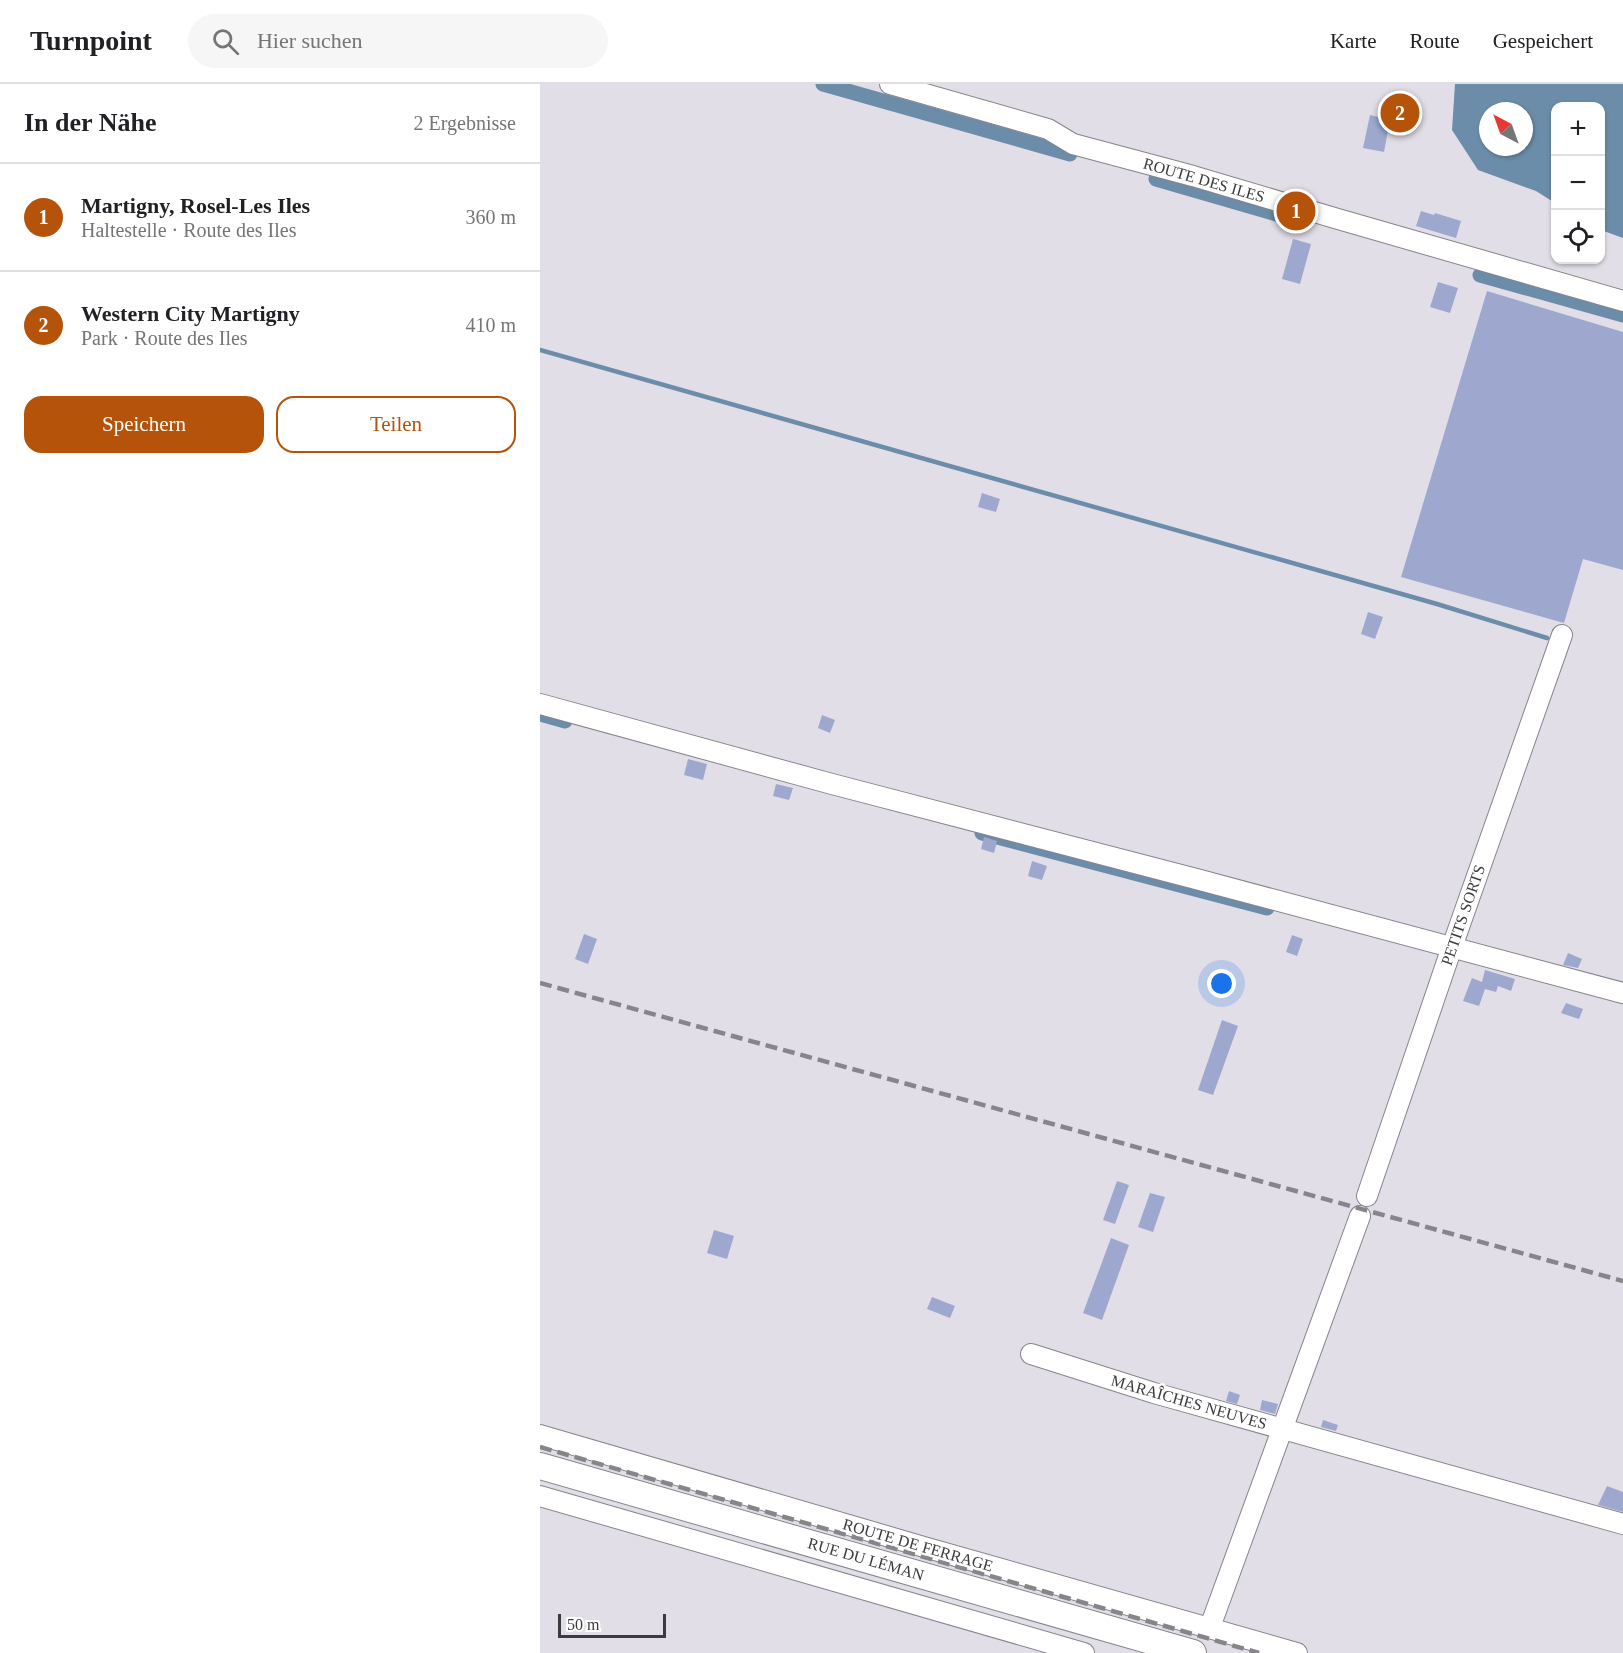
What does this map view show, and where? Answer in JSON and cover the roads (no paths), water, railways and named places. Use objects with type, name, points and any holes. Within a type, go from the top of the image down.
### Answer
[{"type":"main road","name":"RUE DU LÉMAN","points":[[540,1466],[1192,1653]]},
{"type":"street","name":"ROUTE DES ILES","points":[[890,84],[1048,129],[1073,144],[1193,176],[1623,301]]},
{"type":"street","name":"PETITS SORTS","points":[[1367,1196],[1562,635]]},
{"type":"street","points":[[540,704],[832,784],[1623,993]]},
{"type":"street","points":[[1360,1216],[1283,1429],[1623,1524]]},
{"type":"street","name":"MARAÎCHES NEUVES","points":[[1031,1354],[1154,1393],[1283,1429],[1210,1627]]},
{"type":"street","name":"ROUTE DE FERRAGE","points":[[540,1435],[1297,1653]]},
{"type":"street","points":[[540,1496],[1084,1653]]},
{"type":"water","points":[[1455,84],[1623,84],[1623,238],[1605,231],[1605,102],[1551,102],[1551,200],[1536,191],[1478,170],[1452,130]]},
{"type":"waterway","points":[[823,84],[1070,154]]},
{"type":"waterway","points":[[1156,179],[1280,215]]},
{"type":"waterway","points":[[1480,275],[1623,315]]},
{"type":"waterway","points":[[540,350],[1437,604],[1547,638]]},
{"type":"waterway","points":[[540,714],[565,721]]},
{"type":"waterway","points":[[982,833],[1267,908]]},
{"type":"railway","points":[[540,983],[1623,1281]]},
{"type":"railway","points":[[540,1447],[1259,1653]]},
{"type":"place","name":"Western City Martigny","points":[[1400,113]]},
{"type":"place","name":"Martigny, Rosel-Les Iles","points":[[1296,211]]}]
